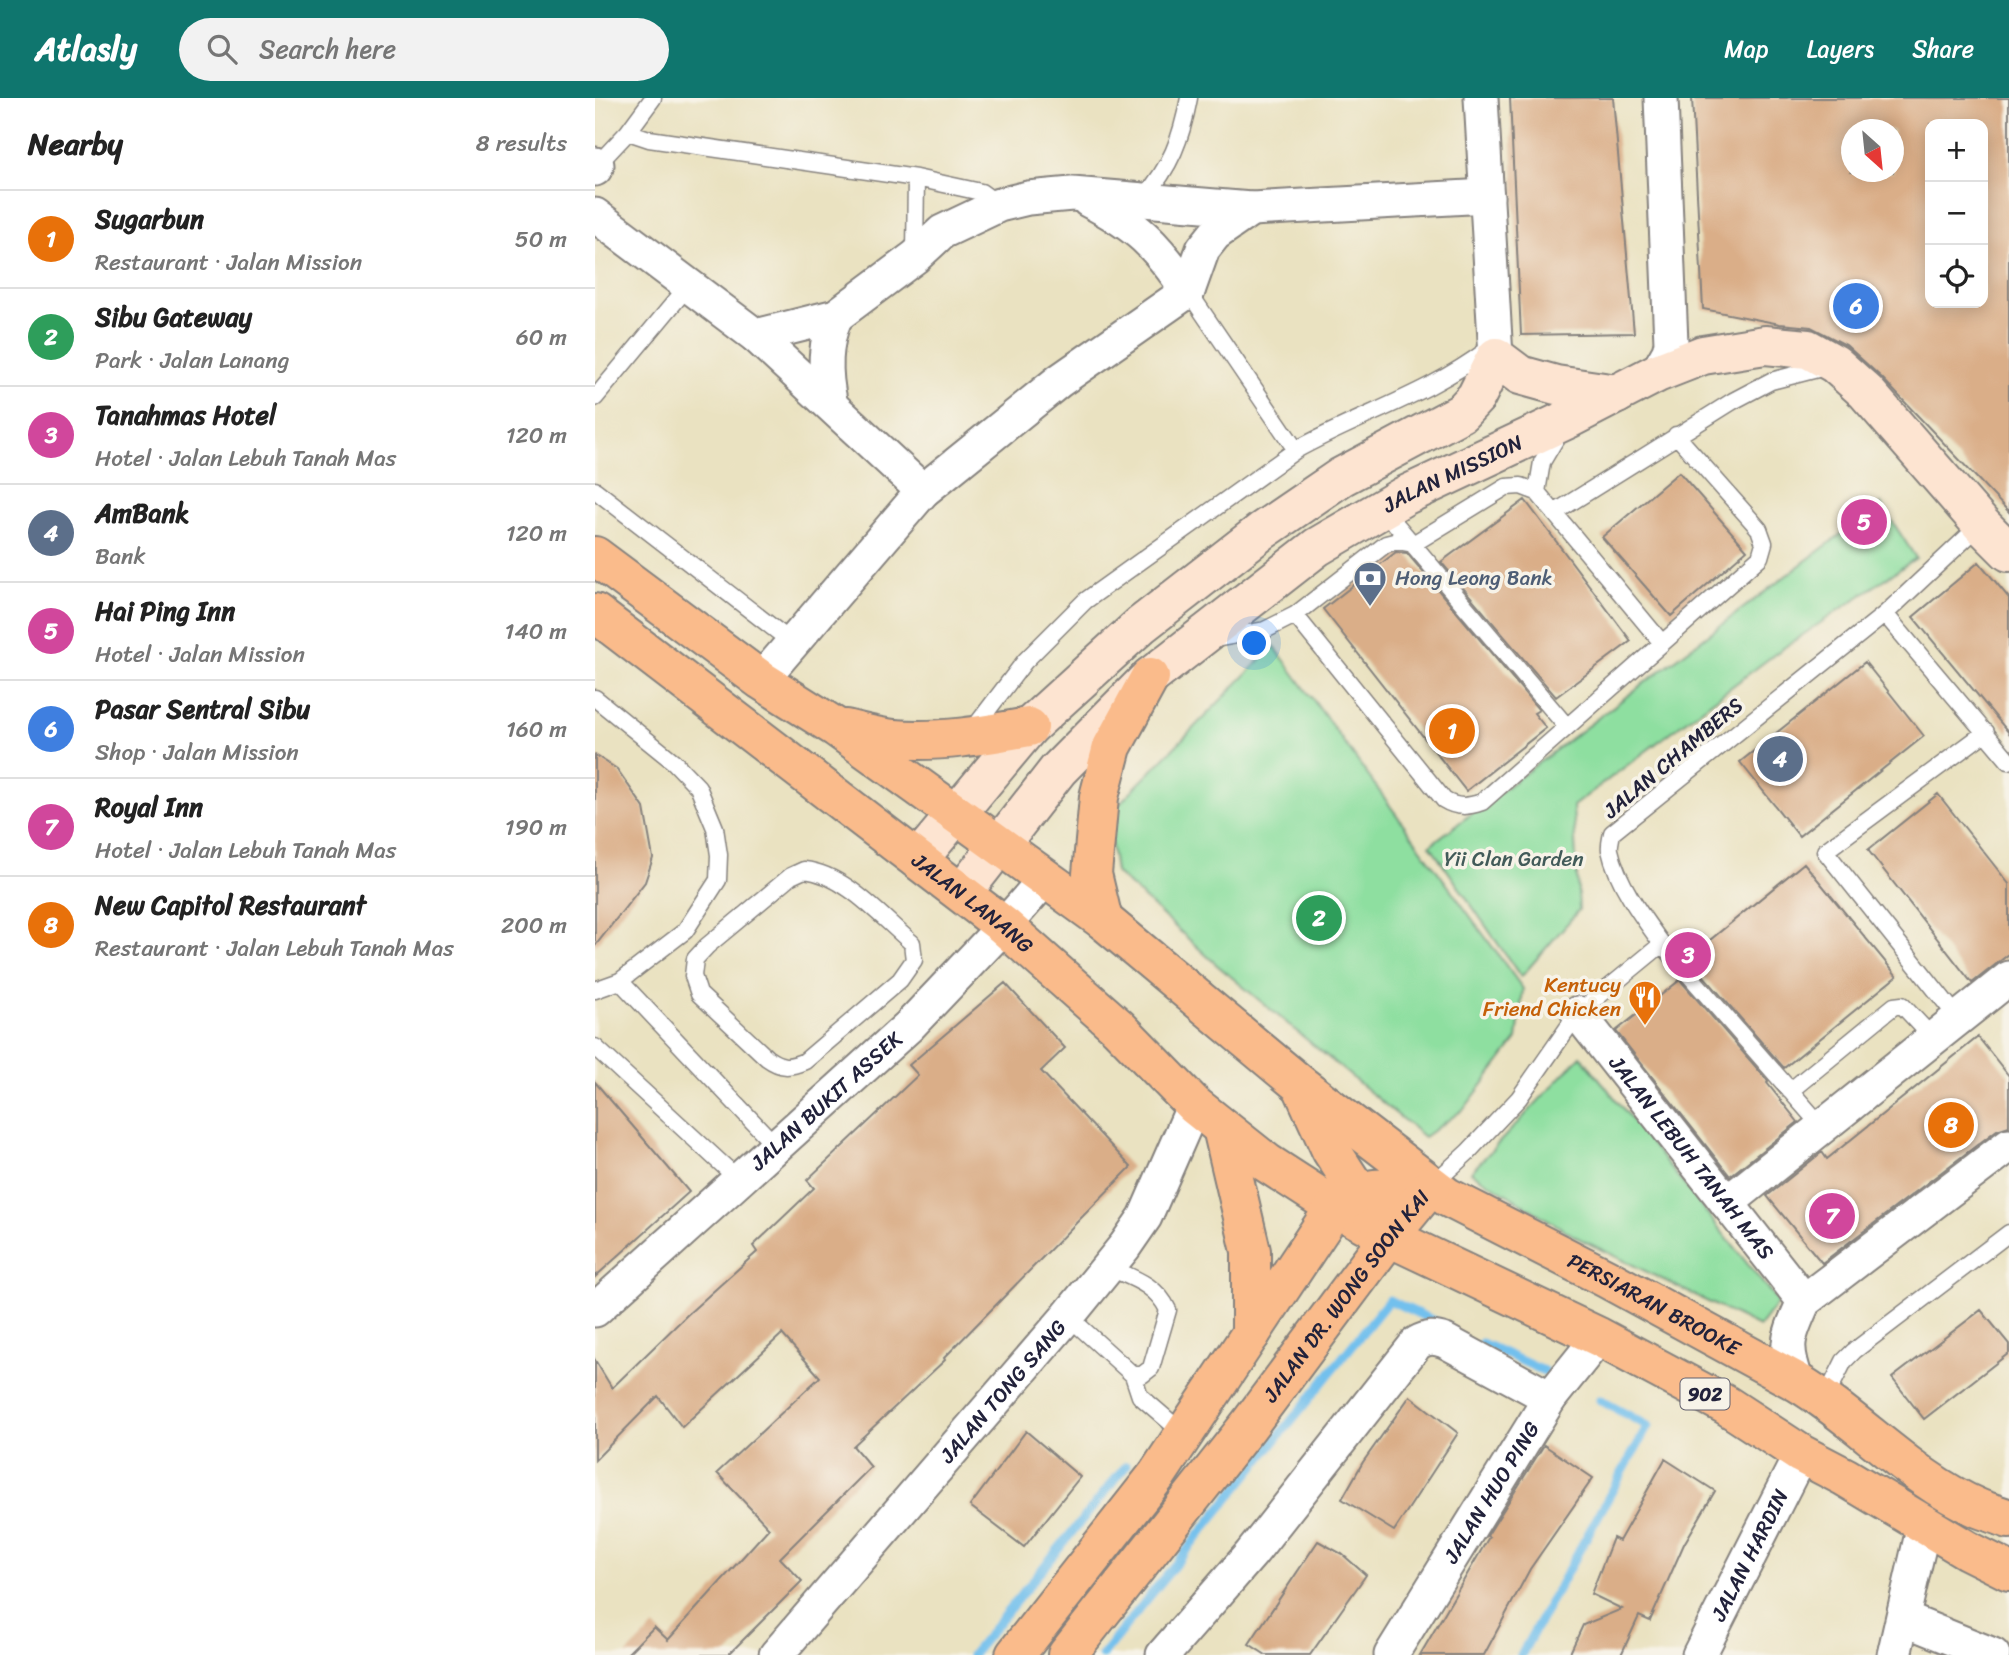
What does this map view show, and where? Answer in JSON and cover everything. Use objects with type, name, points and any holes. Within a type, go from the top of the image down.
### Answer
[{"type":"main road","points":[[595,556],[761,680],[837,727],[1103,920],[1302,1086],[1331,1150],[1346,1200],[1251,1334],[1157,1475],[1015,1655]]},
{"type":"main road","name":"JALAN LANANG","points":[[595,613],[1004,926],[1118,1027],[1208,1117],[1267,1163],[1346,1200]]},
{"type":"main road","points":[[1103,920],[1092,874],[1099,797],[1112,747],[1150,677]]},
{"type":"main road","points":[[837,727],[892,739],[925,740],[1029,727]]},
{"type":"main road","name":"PERSIARAN BROOKE","points":[[1302,1086],[1447,1197],[1606,1278],[1811,1390],[1947,1491],[1978,1508],[2009,1519]]},
{"type":"main road","points":[[1208,1117],[1251,1251],[1251,1334]]},
{"type":"main road","name":"JALAN DR. WONG SOON KAI","points":[[1346,1200],[1396,1186],[1431,1186]]},
{"type":"main road","name":"JALAN DR. WONG SOON KAI","points":[[1067,1655],[1248,1426],[1389,1237],[1431,1186]]},
{"type":"main road","name":"902","points":[[1346,1200],[1389,1237],[1599,1337],[1726,1405],[1801,1454],[1845,1477],[1966,1550],[2009,1571]]},
{"type":"street","points":[[918,860],[1029,727],[1142,625],[1262,531],[1341,477],[1461,413],[1476,397],[1496,350],[1481,98]]},
{"type":"street","points":[[1657,373],[1669,352],[1671,342],[1661,98]]},
{"type":"street","points":[[1078,195],[1131,224],[1168,261],[1188,291]]},
{"type":"street","points":[[756,336],[836,316],[915,257],[942,232],[999,205],[1028,198],[1078,195],[1251,209],[1487,196]]},
{"type":"street","points":[[761,680],[923,491],[1059,381],[1188,291],[1203,249],[1215,234],[1251,209]]},
{"type":"street","points":[[595,215],[756,336],[923,491]]},
{"type":"street","points":[[831,405],[825,367],[831,327],[836,316]]},
{"type":"street","name":"JALAN MISSION","points":[[962,893],[1058,770],[1150,677],[1317,547],[1404,496],[1568,419],[1657,373],[1703,355],[1765,345],[1808,349],[1835,364],[1875,401],[1999,540]]},
{"type":"street","points":[[1496,350],[1520,375],[1556,385],[1617,394]]},
{"type":"street","name":"JALAN BUKIT ASSEK","points":[[595,1310],[909,1026],[1045,879]]},
{"type":"street","points":[[1727,1203],[2009,978]]},
{"type":"street","name":"JALAN LEBUH TANAH MAS","points":[[1578,1013],[1804,1301]]},
{"type":"street","name":"JALAN TONG SANG","points":[[776,1655],[1108,1267],[1145,1217],[1208,1117]]},
{"type":"street","points":[[1811,1390],[1789,1361],[1787,1340],[1804,1301],[2009,1145]]},
{"type":"street","points":[[1163,1655],[1251,1554],[1417,1343],[1434,1337],[1445,1341],[1551,1398]]},
{"type":"street","name":"JALAN HUO PING","points":[[1391,1655],[1551,1398],[1599,1337]]},
{"type":"street","name":"JALAN HARDIN","points":[[1699,1655],[1801,1454]]},
{"type":"street","points":[[1894,1655],[1924,1525]]},
{"type":"street","points":[[1904,1619],[1993,1655]]},
{"type":"lane","points":[[596,166],[628,132],[653,98]]},
{"type":"lane","points":[[1143,199],[1168,163],[1182,133],[1189,98]]},
{"type":"lane","points":[[628,132],[649,139],[916,178],[981,192],[999,205]]},
{"type":"lane","points":[[915,257],[916,178]]},
{"type":"lane","points":[[595,398],[688,286]]},
{"type":"lane","points":[[1188,291],[1296,450]]},
{"type":"lane","points":[[967,736],[1025,661],[1084,601],[1296,450],[1496,350]]},
{"type":"lane","points":[[1554,513],[1733,401],[1771,381],[1835,364]]},
{"type":"lane","points":[[1537,492],[1542,462],[1568,419]]},
{"type":"lane","points":[[1295,615],[1444,800],[1453,805],[1469,806],[1482,802],[1760,557],[1764,543],[1759,530],[1676,435]]},
{"type":"lane","points":[[1190,645],[1265,630],[1295,615],[1386,544],[1398,541],[1413,544],[1506,487],[1521,485],[1537,492],[1663,643]]},
{"type":"lane","points":[[595,490],[794,644]]},
{"type":"lane","points":[[1383,509],[1567,727]]},
{"type":"lane","name":"JALAN CHAMBERS","points":[[1822,1127],[1662,944],[1636,906],[1618,869],[1609,848],[1612,833],[1885,614],[1999,540]]},
{"type":"lane","points":[[1885,614],[2009,761]]},
{"type":"lane","points":[[595,698],[674,762],[698,787],[715,828],[719,855],[718,880],[685,932],[620,981],[595,990]]},
{"type":"lane","points":[[1958,1018],[1825,851],[1986,732]]},
{"type":"lane","points":[[804,870],[819,871],[839,880],[912,943],[914,960],[900,980],[805,1061],[792,1067],[777,1065],[767,1058],[699,993],[693,976],[695,959],[707,946],[791,876],[804,870]]},
{"type":"lane","points":[[685,932],[707,946]]},
{"type":"lane","points":[[1431,1186],[1468,1152],[1519,1098],[1578,1013],[1662,944]]},
{"type":"lane","points":[[620,981],[775,1145]]},
{"type":"lane","points":[[1790,1091],[1894,1006],[1902,1005],[1933,1038]]},
{"type":"lane","points":[[595,1047],[738,1179]]},
{"type":"lane","points":[[1811,1390],[1854,1351],[2009,1233]]},
{"type":"lane","points":[[1108,1267],[1149,1286],[1163,1299],[1168,1310],[1151,1368],[1142,1376],[1133,1375]]},
{"type":"lane","points":[[1068,1316],[1133,1375],[1140,1396],[1184,1434]]},
{"type":"green space","name":"Yii Clan Garden","points":[[1881,504],[1916,558],[1779,651],[1573,806],[1579,910],[1521,977],[1430,845]]},
{"type":"green space","points":[[1274,646],[1523,989],[1517,1039],[1464,1109],[1424,1137],[1217,965],[1115,872],[1107,816]]},
{"type":"green space","points":[[1581,1056],[1778,1302],[1759,1327],[1576,1237],[1471,1172]]},
{"type":"building","points":[[1510,98],[1613,98],[1634,333],[1521,335]]},
{"type":"building","points":[[1692,98],[2009,98],[2009,512],[1882,378],[1846,345],[1811,327],[1780,324],[1703,309]]},
{"type":"building","points":[[1679,472],[1747,550],[1671,616],[1602,537]]},
{"type":"building","points":[[1525,500],[1631,641],[1556,697],[1441,562]]},
{"type":"building","points":[[1396,552],[1407,553],[1539,710],[1534,713],[1546,728],[1466,791],[1323,609]]},
{"type":"building","points":[[1979,562],[2009,598],[2009,733],[1913,617]]},
{"type":"building","points":[[1865,662],[1924,736],[1799,836],[1740,762]]},
{"type":"building","points":[[595,755],[617,769],[644,808],[653,858],[645,882],[595,946]]},
{"type":"building","points":[[1938,794],[2009,884],[2009,954],[1972,983],[1868,850]]},
{"type":"building","points":[[1804,863],[1897,976],[1784,1068],[1696,967],[1712,955],[1704,945]]},
{"type":"building","points":[[1680,980],[1768,1081],[1798,1122],[1730,1176],[1616,1031]]},
{"type":"building","points":[[1005,983],[1065,1048],[1041,1071],[1131,1167],[944,1358],[945,1360],[853,1446],[871,1467],[780,1558],[802,1581],[728,1655],[626,1655],[654,1627],[668,1640],[769,1528],[717,1473],[820,1377],[782,1334],[682,1427],[658,1396],[595,1460],[595,1360],[612,1388],[757,1252],[753,1246],[814,1188],[807,1180],[918,1075],[909,1065]]},
{"type":"building","points":[[1978,1037],[2009,1076],[2009,1126],[1997,1130],[1822,1263],[1767,1196],[1822,1152],[1827,1159]]},
{"type":"building","points":[[595,1082],[689,1192],[595,1277]]},
{"type":"building","points":[[1981,1310],[2009,1344],[2009,1353],[1924,1419],[1892,1378]]},
{"type":"building","points":[[1410,1396],[1458,1433],[1394,1531],[1342,1499],[1363,1462]]},
{"type":"building","points":[[1026,1431],[1080,1477],[1024,1547],[970,1506]]},
{"type":"building","points":[[1544,1445],[1593,1478],[1530,1569],[1484,1655],[1420,1655],[1489,1537],[1487,1536]]},
{"type":"building","points":[[1665,1459],[1715,1491],[1684,1544],[1650,1621],[1639,1616],[1621,1655],[1569,1655],[1583,1625],[1622,1609],[1591,1594],[1613,1538],[1619,1541]]},
{"type":"building","points":[[1318,1541],[1342,1554],[1366,1575],[1310,1655],[1266,1655],[1249,1644]]},
{"type":"waterway","points":[[1102,1655],[1389,1300],[1447,1327]]},
{"type":"waterway","points":[[1482,1343],[1544,1371]]},
{"type":"waterway","points":[[1521,1655],[1648,1426],[1600,1400]]},
{"type":"waterway","points":[[972,1655],[1126,1466]]},
{"type":"place","name":"Pasar Sentral Sibu","points":[[1856,306]]},
{"type":"place","name":"Hai Ping Inn","points":[[1864,522]]},
{"type":"place","name":"Hong Leong Bank","points":[[1370,608]]},
{"type":"place","name":"Sugarbun","points":[[1452,731]]},
{"type":"place","name":"AmBank","points":[[1780,759]]},
{"type":"place","name":"Sibu Gateway","points":[[1319,918]]},
{"type":"place","name":"Tanahmas Hotel","points":[[1688,955]]},
{"type":"place","name":"Kentucy Friend Chicken","points":[[1645,1027]]},
{"type":"place","name":"New Capitol Restaurant","points":[[1951,1125]]},
{"type":"place","name":"Royal Inn","points":[[1832,1216]]}]
